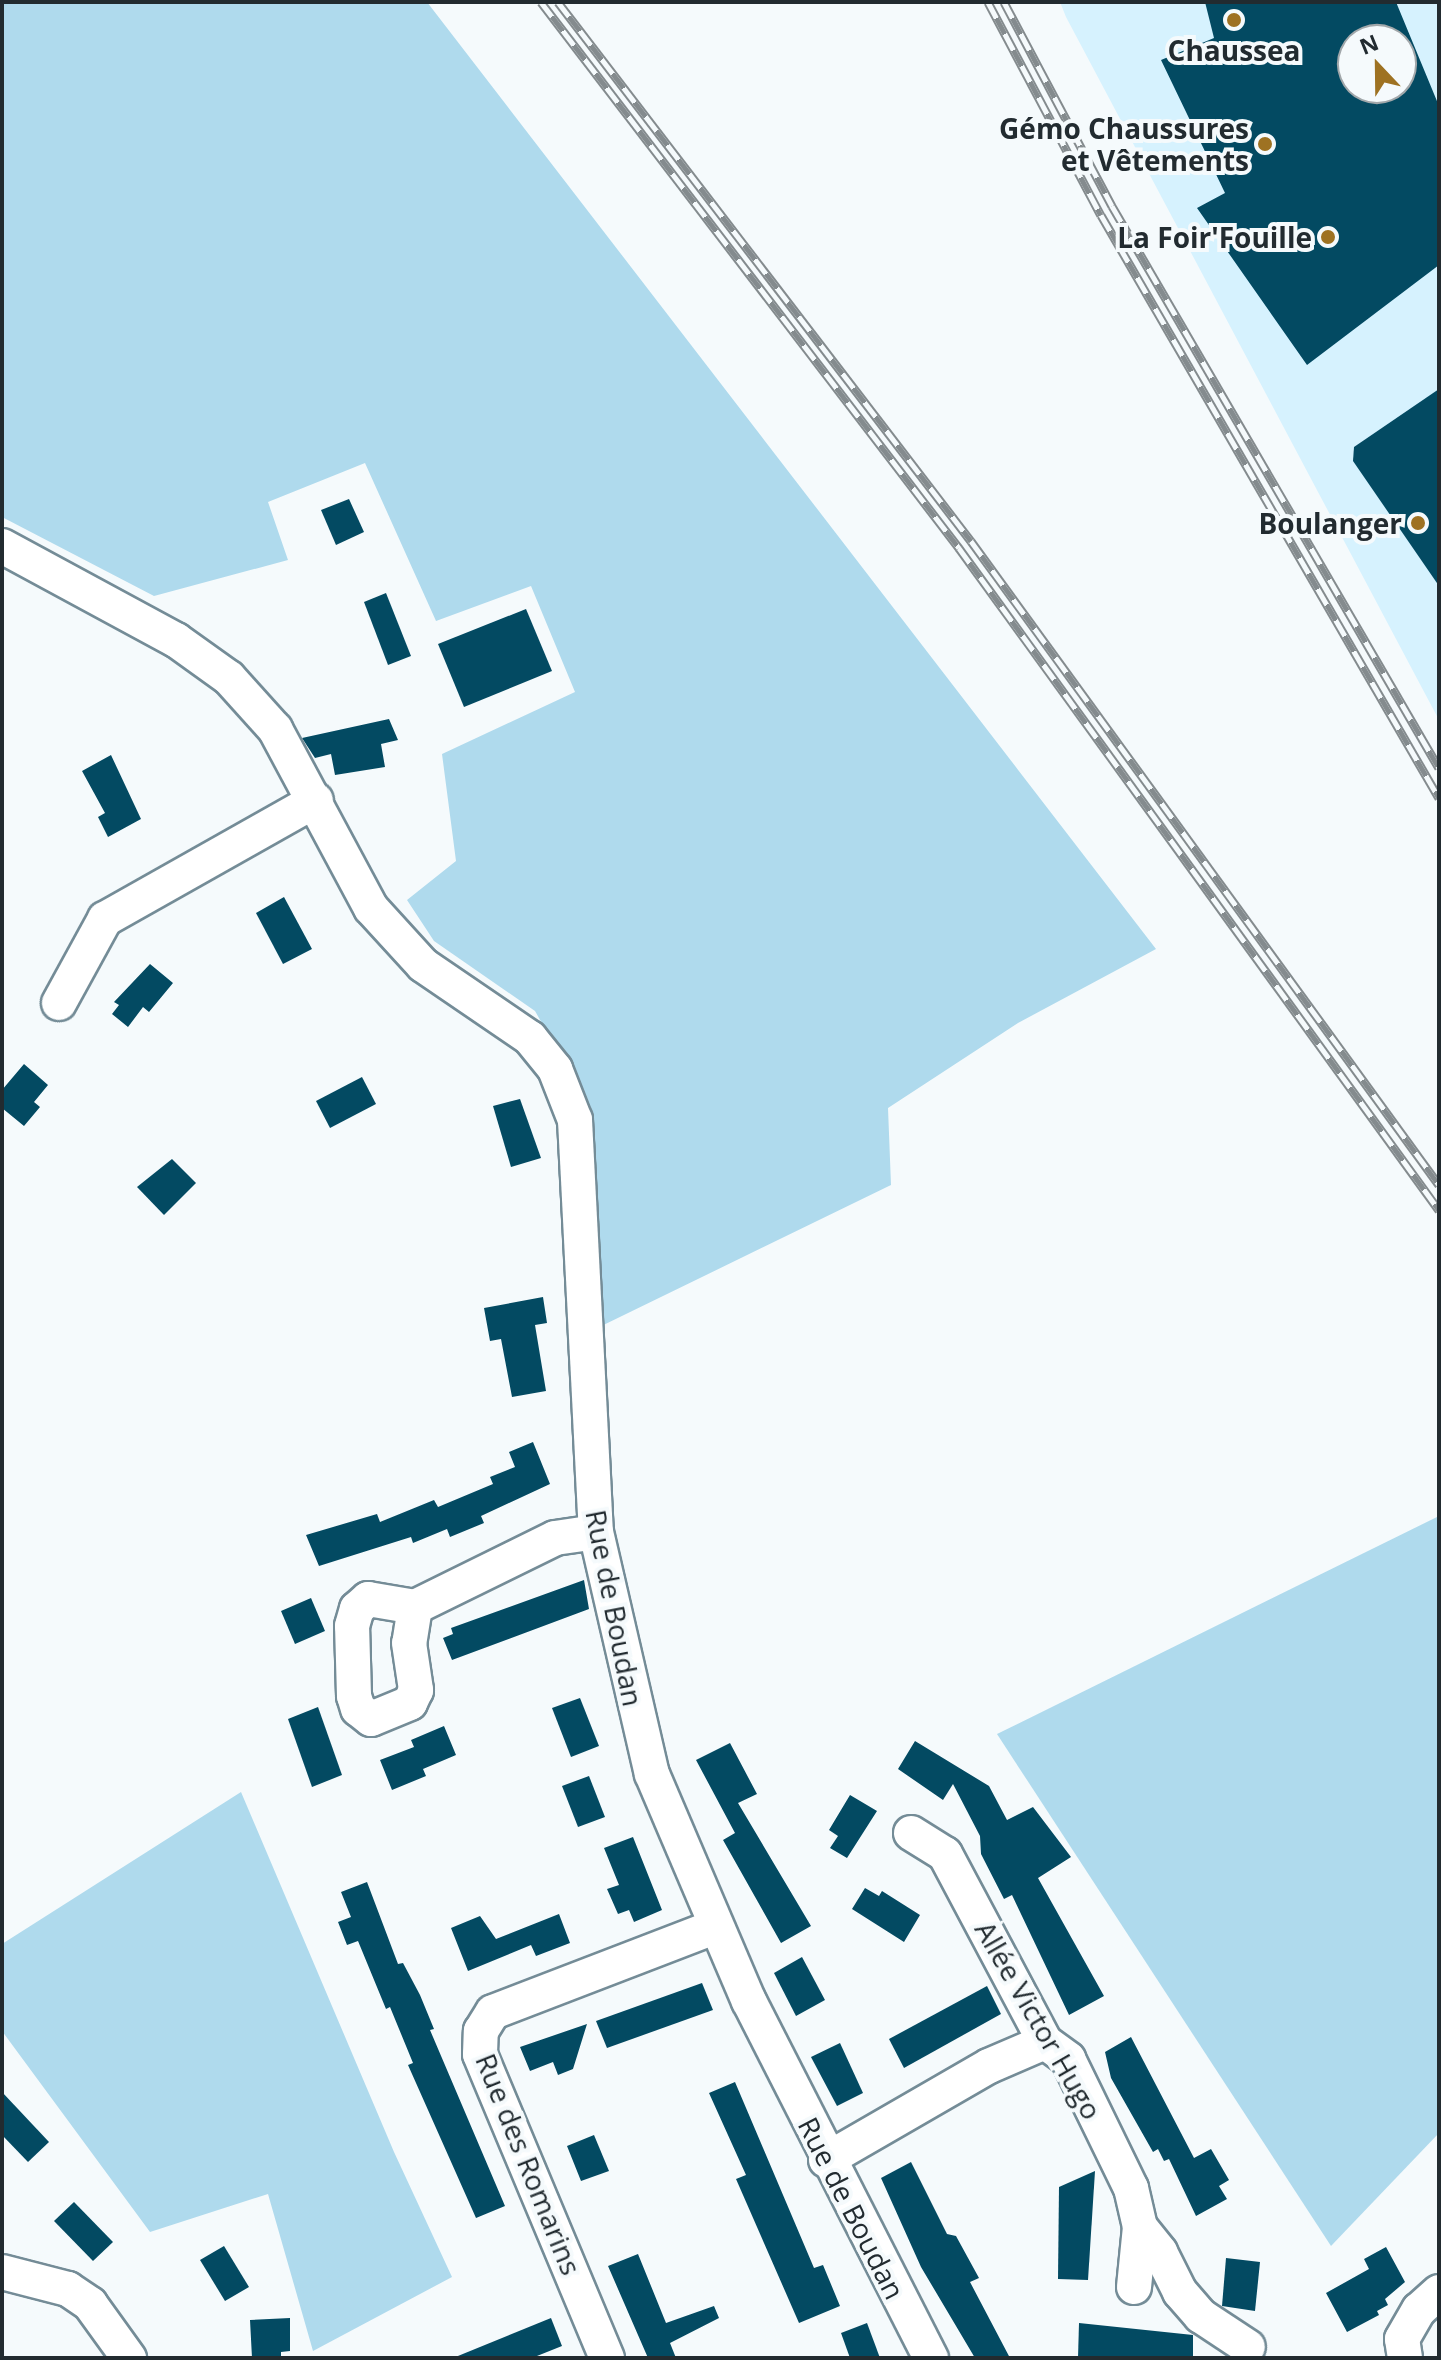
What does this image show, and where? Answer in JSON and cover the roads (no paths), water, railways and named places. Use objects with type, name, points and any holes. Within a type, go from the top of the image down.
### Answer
[{"type":"street","name":"Rue de Boudan","points":[[2,546],[176,640],[229,678],[275,729],[316,800],[371,908],[423,965],[530,1038],[555,1069],[575,1120],[596,1532],[652,1774],[714,1927],[826,2160],[931,2358]]},
{"type":"street","points":[[59,1003],[105,919],[316,800]]},
{"type":"street","points":[[415,1607],[555,1538],[596,1532]]},
{"type":"street","name":"Allée Victor Hugo","points":[[911,1833],[945,1854],[1045,2042],[1068,2059],[1131,2188],[1140,2227],[1134,2287]]},
{"type":"street","name":"Rue des Romarins","points":[[607,2358],[480,2054],[481,2031],[493,2012],[714,1927]]},
{"type":"street","points":[[826,2160],[989,2066],[1045,2042]]},
{"type":"street","name":"Allée Victor Hugo","points":[[1140,2227],[1160,2252],[1180,2292],[1201,2316],[1248,2347]]},
{"type":"street","points":[[2,2272],[68,2289],[90,2304],[129,2358]]},
{"type":"street","points":[[1405,2358],[1402,2339],[1419,2310],[1439,2292]]},
{"type":"railway","points":[[541,2],[959,548],[1439,1210]]},
{"type":"railway","points":[[558,2],[971,541],[1439,1185]]},
{"type":"railway","points":[[988,2],[1101,215],[1439,798]]},
{"type":"railway","points":[[1004,2],[1112,206],[1439,768]]},
{"type":"place","name":"Chaussea","points":[[1234,20]]},
{"type":"place","name":"Gémo Chaussures et Vêtements","points":[[1265,144]]},
{"type":"place","name":"La Foir'Fouille","points":[[1328,237]]},
{"type":"place","name":"Boulanger","points":[[1418,523]]}]
